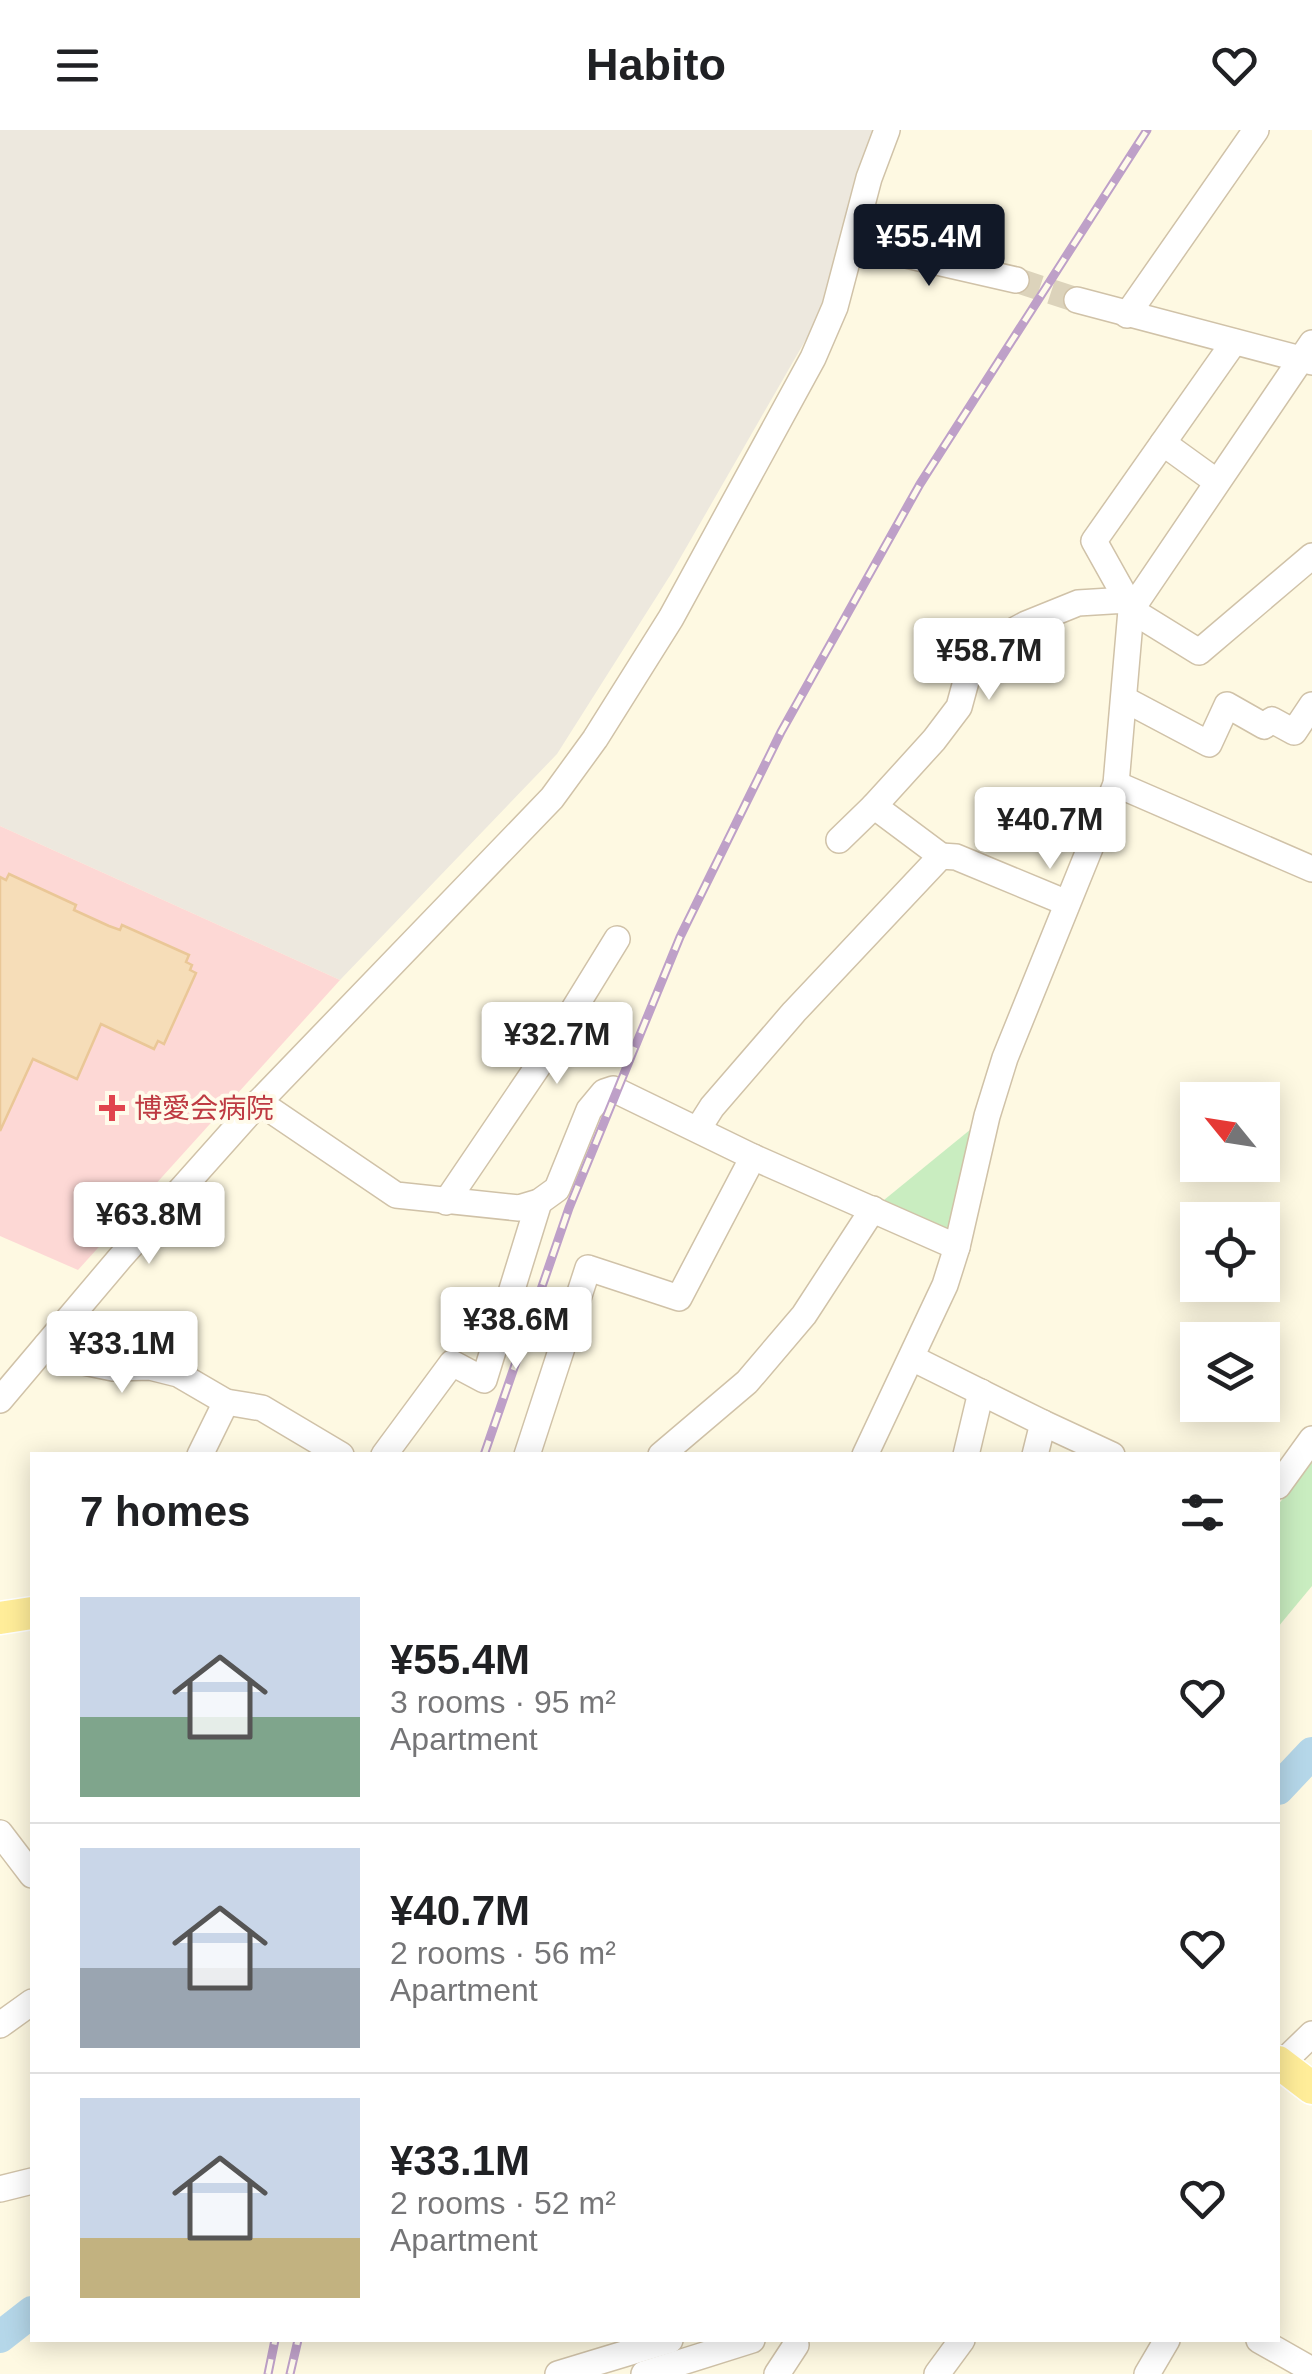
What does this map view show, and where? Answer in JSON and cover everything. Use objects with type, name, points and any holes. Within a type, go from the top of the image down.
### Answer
[{"type":"main road","points":[[0,1618],[30,1613]]},
{"type":"main road","points":[[1280,2065],[1312,2088]]},
{"type":"street","points":[[0,1400],[259,1102],[552,798],[596,739],[671,618],[813,358],[835,307],[869,178],[887,130]]},
{"type":"street","points":[[1128,314],[1256,130]]},
{"type":"street","points":[[854,244],[1016,280]]},
{"type":"street","points":[[866,1452],[945,1285],[987,1116],[1006,1058],[1116,784],[1129,605],[1308,355],[1234,342],[1077,300]]},
{"type":"street","points":[[1234,342],[1094,542],[1129,605],[1200,652],[1311,558]]},
{"type":"street","points":[[1163,443],[1217,482]]},
{"type":"street","points":[[840,840],[959,708],[974,652],[1026,624],[1078,603],[1129,605]]},
{"type":"street","points":[[1124,699],[1209,744],[1227,705],[1264,726],[1272,720],[1294,732],[1312,705]]},
{"type":"street","points":[[1116,784],[1312,869]]},
{"type":"street","points":[[874,806],[942,856],[956,857],[1067,903]]},
{"type":"street","points":[[698,1129],[712,1107],[794,1012],[942,856]]},
{"type":"street","points":[[446,1202],[545,1056],[617,940]]},
{"type":"street","points":[[259,1102],[396,1194],[519,1208],[538,1202],[557,1188],[589,1110],[604,1092],[612,1089],[753,1157],[957,1247]]},
{"type":"street","points":[[527,1452],[588,1268],[679,1298],[753,1157]]},
{"type":"street","points":[[386,1452],[452,1363],[484,1380],[538,1202]]},
{"type":"street","points":[[665,1452],[747,1382],[804,1315],[873,1209]]},
{"type":"street","points":[[46,1346],[64,1358],[113,1368],[150,1368],[178,1374],[226,1402],[262,1408],[337,1452]]},
{"type":"street","points":[[912,1358],[1106,1452]]},
{"type":"street","points":[[967,1452],[981,1392]]},
{"type":"street","points":[[201,1452],[226,1402]]},
{"type":"street","points":[[1036,1452],[1043,1423]]},
{"type":"street","points":[[1280,1483],[1312,1439]]},
{"type":"street","points":[[4,1847],[30,1872]]},
{"type":"street","points":[[0,2025],[30,2003]]},
{"type":"street","points":[[1280,2062],[1312,2034]]},
{"type":"street","points":[[0,2189],[30,2182]]},
{"type":"street","points":[[558,2374],[663,2342]]},
{"type":"street","points":[[644,2374],[746,2342]]},
{"type":"street","points":[[777,2374],[795,2342]]},
{"type":"street","points":[[937,2374],[961,2342]]},
{"type":"street","points":[[1262,2342],[1308,2370]]},
{"type":"shaded area","points":[[0,130],[873,130],[854,185],[824,308],[671,574],[557,754],[340,980],[0,826]]},
{"type":"shaded area","name":"博愛会病院","points":[[0,826],[340,980],[78,1270],[0,1236]]},
{"type":"green space","points":[[987,1116],[957,1247],[873,1209]]},
{"type":"green space","points":[[1312,1460],[1312,1586],[1280,1625],[1280,1502]]},
{"type":"building","points":[[9,874],[76,905],[74,910],[109,926],[120,930],[122,925],[189,955],[186,962],[196,973],[164,1044],[158,1041],[154,1049],[101,1024],[77,1079],[33,1059],[0,1131],[0,877],[6,880]]},
{"type":"waterway","points":[[1280,1787],[1312,1753]]},
{"type":"waterway","points":[[0,2337],[30,2314]]},
{"type":"tunnel","points":[[1016,280],[1077,300]]},
{"type":"railway","points":[[485,1452],[569,1208],[680,937],[781,732],[920,484],[1147,130]]},
{"type":"railway","points":[[268,2374],[275,2342]]},
{"type":"railway","points":[[290,2374],[298,2342]]},
{"type":"place","name":"博愛会病院","points":[[112,1108]]}]
